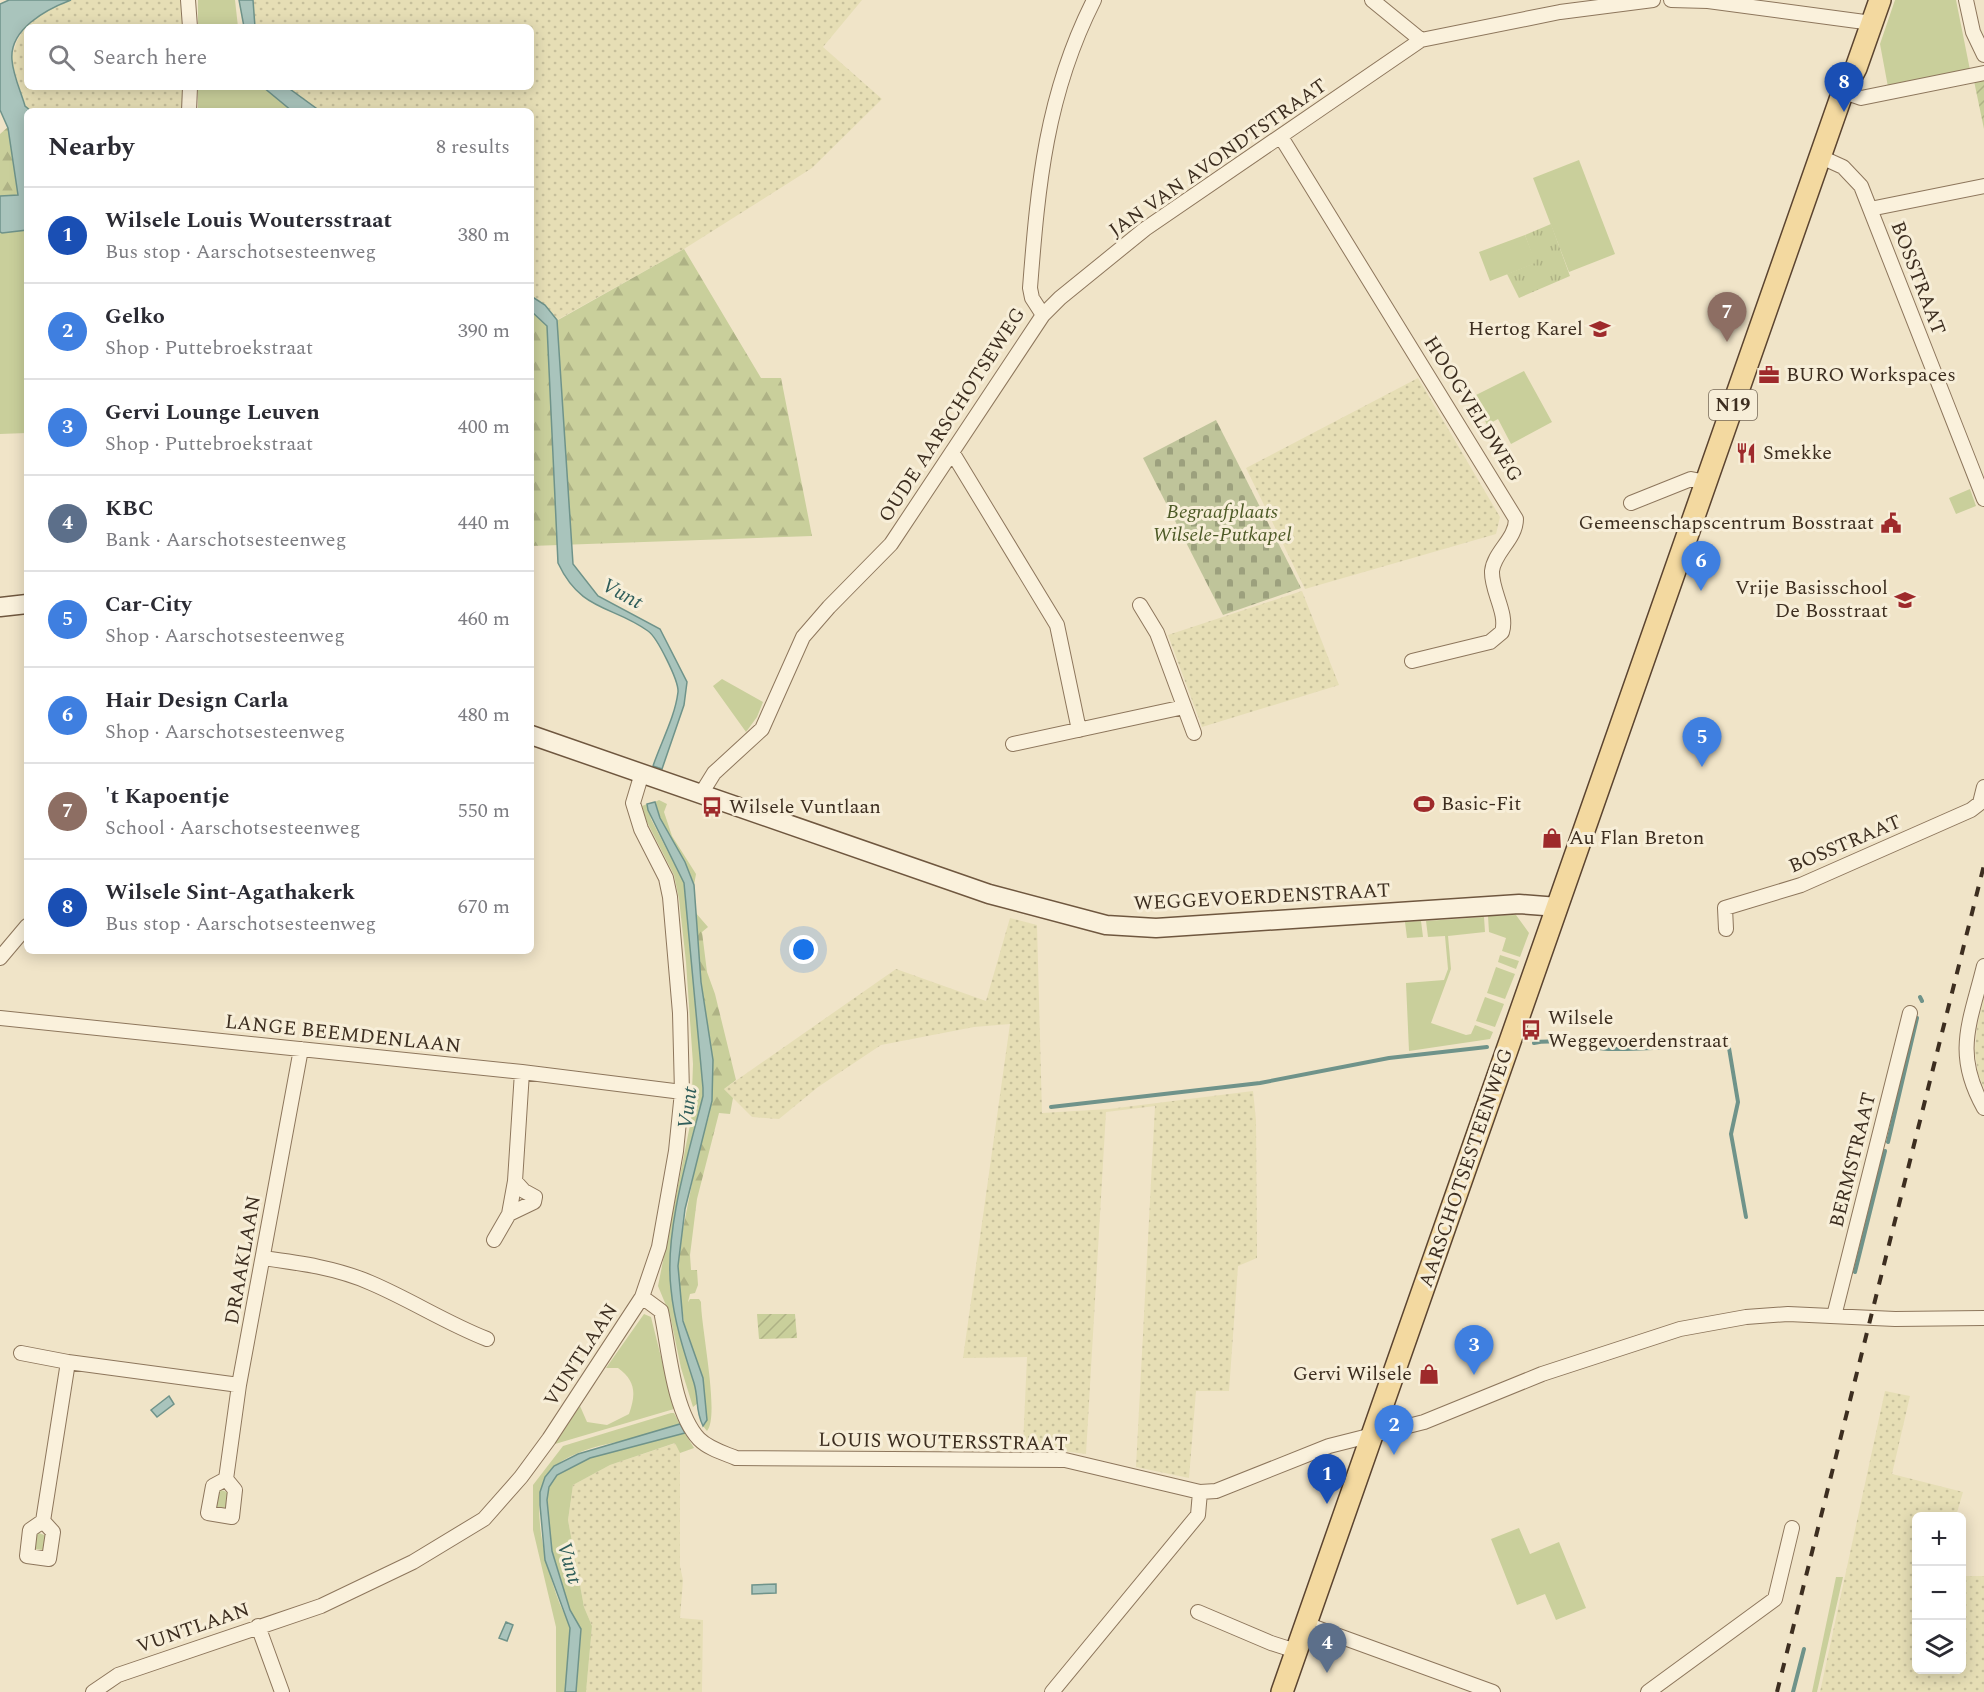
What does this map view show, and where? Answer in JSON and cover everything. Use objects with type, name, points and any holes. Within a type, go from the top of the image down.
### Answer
[{"type":"main road","name":"AARSCHOTSESTEENWEG","points":[[1282,1692],[1706,482],[1844,92],[1856,68],[1880,0]]},
{"type":"street","points":[[188,0],[190,24]]},
{"type":"street","name":"OUDE AARSCHOTSEWEG","points":[[701,794],[714,773],[762,729],[804,637],[829,607],[891,544],[1043,315],[1032,298],[1030,288],[1038,182],[1058,84],[1074,38],[1094,0]]},
{"type":"street","points":[[1372,0],[1421,40],[1560,12],[1653,0]]},
{"type":"street","points":[[1671,0],[1708,1],[1872,23]]},
{"type":"street","points":[[1966,0],[1973,32],[1984,55]]},
{"type":"street","name":"JAN VAN AVONDTSTRAAT","points":[[1043,315],[1145,229],[1421,40]]},
{"type":"street","points":[[1844,92],[1861,98],[1984,73]]},
{"type":"street","points":[[189,108],[190,90]]},
{"type":"street","name":"HOOGVELDWEG","points":[[1281,137],[1516,519],[1514,530],[1495,562],[1492,573],[1503,623],[1502,632],[1490,642],[1412,661]]},
{"type":"street","name":"BOSSTRAAT","points":[[1821,157],[1843,167],[1861,186],[1984,500]]},
{"type":"street","points":[[1870,209],[1984,186]]},
{"type":"street","points":[[952,452],[1057,625],[1079,730]]},
{"type":"street","points":[[1631,503],[1690,479],[1706,482]]},
{"type":"street","points":[[0,607],[24,604]]},
{"type":"street","points":[[1140,605],[1157,633],[1194,733]]},
{"type":"street","points":[[1013,744],[1184,707]]},
{"type":"street","name":"WEGGEVOERDENSTRAAT","points":[[534,736],[990,894],[1106,925],[1156,928],[1508,905],[1558,907]]},
{"type":"street","name":"VUNTLAAN","points":[[93,1692],[118,1675],[321,1606],[413,1562],[484,1519],[521,1477],[549,1439],[642,1298],[659,1247],[676,1150],[682,1092],[680,1013],[670,897],[666,878],[641,829],[633,803],[651,776]]},
{"type":"street","name":"BOSSTRAAT","points":[[1726,929],[1725,908],[1802,885],[1971,810],[1980,803],[1984,787]]},
{"type":"street","points":[[0,958],[24,930]]},
{"type":"street","points":[[1984,966],[1965,1053],[1970,1080],[1984,1108]]},
{"type":"street","name":"BERMSTRAAT","points":[[1834,1316],[1910,1013]]},
{"type":"street","name":"LANGE BEEMDENLAAN","points":[[0,1018],[301,1048],[682,1092]]},
{"type":"street","name":"DRAAKLAAN","points":[[226,1479],[239,1385],[301,1048]]},
{"type":"street","points":[[494,1240],[509,1214],[515,1181],[522,1072]]},
{"type":"street","points":[[509,1214],[534,1202],[535,1197],[524,1191],[515,1181]]},
{"type":"street","points":[[263,1258],[310,1265],[369,1282],[447,1324],[487,1339]]},
{"type":"street","name":"LOUIS WOUTERSSTRAAT","points":[[642,1298],[661,1311],[684,1413],[696,1433],[712,1449],[736,1458],[1065,1461],[1200,1492],[1216,1491],[1329,1446],[1373,1433],[1424,1422],[1542,1374],[1680,1329],[1746,1317],[1788,1314],[1984,1318]]},
{"type":"street","points":[[21,1353],[68,1362],[239,1385]]},
{"type":"street","points":[[43,1521],[68,1362]]},
{"type":"street","points":[[1052,1692],[1198,1515],[1200,1492]]},
{"type":"street","points":[[1648,1692],[1775,1599],[1792,1528]]},
{"type":"street","points":[[1198,1612],[1271,1643],[1296,1651]]},
{"type":"street","points":[[1306,1624],[1493,1692]]},
{"type":"street","points":[[258,1626],[282,1692]]},
{"type":"shaded area","points":[[71,0],[183,0],[186,24],[28,24],[47,9]]},
{"type":"shaded area","points":[[253,0],[862,0],[823,47],[882,99],[812,168],[684,249],[557,320],[545,305],[534,298],[534,108],[316,108],[291,90],[534,90],[534,24],[255,24]]},
{"type":"shaded area","points":[[24,29],[24,90],[185,90],[184,108],[27,108],[11,59]]},
{"type":"shaded area","points":[[1418,378],[1500,517],[1496,534],[1305,589],[1246,468]]},
{"type":"shaded area","points":[[1302,591],[1339,685],[1202,727],[1168,635]]},
{"type":"shaded area","points":[[1010,918],[1037,925],[1042,1113],[1109,1109],[1253,1091],[1256,1120],[1257,1258],[1238,1266],[1229,1391],[1196,1391],[1189,1478],[1136,1467],[1155,1106],[1106,1112],[1086,1454],[1023,1446],[1027,1357],[963,1358],[1010,1024],[974,1027],[881,1045],[818,1087],[779,1119],[752,1117],[724,1089],[896,969],[986,1001]]},
{"type":"shaded area","points":[[1984,998],[1984,1088],[1978,1074],[1975,1052],[1977,1027]]},
{"type":"shaded area","points":[[1885,1391],[1910,1396],[1892,1474],[1963,1492],[1957,1512],[1912,1512],[1912,1674],[1966,1674],[1966,1576],[1984,1576],[1984,1692],[1820,1692]]},
{"type":"shaded area","points":[[676,1443],[680,1452],[680,1566],[683,1580],[680,1618],[703,1620],[702,1692],[586,1692],[592,1626],[584,1607],[568,1520],[573,1485],[610,1465]]},
{"type":"green space","points":[[198,0],[235,0],[238,24],[198,24]]},
{"type":"green space","points":[[1895,0],[1956,0],[1970,70],[1888,87],[1880,44]]},
{"type":"green space","points":[[1979,79],[1984,81],[1984,129],[1974,81]]},
{"type":"green space","points":[[198,90],[267,90],[288,108],[198,108]]},
{"type":"green space","points":[[8,127],[18,195],[0,196],[0,134]]},
{"type":"green space","points":[[1579,160],[1615,254],[1569,272],[1533,178]]},
{"type":"green space","points":[[1551,224],[1570,276],[1519,298],[1507,274],[1535,263],[1525,235]]},
{"type":"green space","points":[[24,230],[24,433],[0,434],[0,232]]},
{"type":"green space","points":[[1525,235],[1536,263],[1490,281],[1479,252]]},
{"type":"green space","points":[[684,249],[761,378],[781,378],[812,536],[534,546],[534,309],[551,324]]},
{"type":"green space","points":[[1524,371],[1552,422],[1511,444],[1498,419],[1487,425],[1474,396]]},
{"type":"green space","name":"Begraafplaats Wilsele-Putkapel","points":[[1216,420],[1301,588],[1223,615],[1143,458]]},
{"type":"green space","points":[[1970,489],[1976,506],[1956,514],[1949,498]]},
{"type":"green space","points":[[722,679],[763,702],[757,717],[746,732],[713,686]]},
{"type":"green space","points":[[659,800],[667,804],[664,812],[672,836],[696,874],[694,885],[662,823],[655,802]]},
{"type":"green space","points":[[647,804],[651,819],[684,883],[703,1088],[674,1217],[670,1266],[676,1316],[697,1396],[698,1403],[693,1407],[681,1368],[670,1315],[658,1286],[691,1120],[693,1064],[686,962],[674,875],[646,820],[642,806]]},
{"type":"green space","points":[[695,912],[708,927],[702,932],[707,972],[715,994],[736,1080],[724,1089],[733,1098],[730,1114],[719,1113],[697,1199],[690,1255],[691,1270],[697,1270],[698,1285],[695,1293],[690,1294],[688,1302],[681,1302],[678,1266],[681,1239],[698,1153],[709,1116],[713,1086],[713,1060],[701,982]]},
{"type":"green space","points":[[1516,915],[1529,933],[1520,957],[1502,951],[1506,938],[1489,932],[1488,916]]},
{"type":"green space","points":[[1484,917],[1485,932],[1448,936],[1451,969],[1431,1023],[1466,1035],[1471,1034],[1475,1025],[1493,1032],[1490,1039],[1409,1051],[1406,983],[1444,980],[1448,969],[1445,936],[1428,937],[1426,921]]},
{"type":"green space","points":[[1421,921],[1423,937],[1407,938],[1405,922]]},
{"type":"green space","points":[[1500,955],[1519,961],[1516,969],[1498,962]]},
{"type":"green space","points":[[1496,967],[1515,974],[1505,999],[1487,993]]},
{"type":"green space","points":[[1485,997],[1504,1004],[1495,1027],[1476,1021]]},
{"type":"green space","points":[[690,1299],[699,1299],[701,1302],[712,1408],[707,1431],[703,1426],[706,1423],[703,1378],[685,1328],[681,1302],[688,1302]]},
{"type":"green space","points":[[644,1314],[651,1317],[674,1409],[555,1444],[580,1406],[587,1422],[607,1425],[629,1414],[633,1400],[631,1383],[618,1368],[606,1368]]},
{"type":"green space","points":[[757,1314],[795,1314],[797,1338],[759,1339]]},
{"type":"green space","points":[[674,1413],[680,1424],[649,1435],[585,1450],[556,1465],[546,1476],[541,1492],[540,1529],[548,1568],[569,1625],[570,1635],[565,1692],[556,1692],[556,1627],[533,1530],[533,1485],[563,1446]]},
{"type":"green space","points":[[685,1433],[694,1448],[680,1453],[675,1443],[610,1465],[573,1485],[568,1520],[584,1607],[592,1626],[586,1692],[576,1692],[581,1629],[570,1610],[552,1551],[547,1500],[549,1487],[557,1475],[590,1458]]},
{"type":"green space","points":[[219,1489],[229,1493],[227,1508],[216,1507]]},
{"type":"green space","points":[[1519,1528],[1530,1554],[1559,1542],[1586,1608],[1556,1620],[1545,1594],[1517,1605],[1491,1539]]},
{"type":"green space","points":[[36,1532],[47,1536],[44,1550],[33,1549]]},
{"type":"green space","points":[[1836,1577],[1843,1577],[1817,1692],[1812,1692]]},
{"type":"water","points":[[9,0],[71,0],[51,9],[29,24],[24,24],[24,29],[13,49],[15,77],[27,108],[24,108],[24,230],[2,233],[0,232],[0,196],[18,195],[8,128],[0,110],[0,4]]},
{"type":"water","points":[[239,0],[253,0],[255,24],[243,24]]},
{"type":"water","points":[[267,90],[291,90],[316,108],[288,108]]},
{"type":"water","points":[[534,298],[545,305],[557,320],[573,564],[598,596],[660,629],[687,682],[684,705],[662,769],[653,766],[671,720],[678,692],[667,660],[648,631],[587,599],[567,579],[558,563],[547,326],[534,314]]},
{"type":"water","points":[[655,802],[660,818],[685,862],[694,885],[701,982],[713,1060],[712,1101],[685,1209],[678,1266],[683,1321],[703,1378],[707,1420],[703,1426],[694,1383],[674,1313],[670,1266],[674,1217],[703,1088],[684,883],[648,810],[647,804]]},
{"type":"water","points":[[169,1396],[174,1404],[157,1417],[151,1410]]},
{"type":"water","points":[[680,1424],[685,1433],[590,1458],[557,1475],[549,1487],[547,1500],[552,1551],[570,1610],[581,1629],[576,1692],[565,1692],[570,1628],[545,1560],[540,1492],[545,1477],[554,1466],[578,1454]]},
{"type":"water","points":[[776,1584],[776,1593],[752,1594],[752,1585]]},
{"type":"water","points":[[506,1622],[513,1625],[507,1641],[499,1638]]},
{"type":"waterway","points":[[1920,997],[1922,1001]]},
{"type":"waterway","points":[[1888,1142],[1917,1018]]},
{"type":"waterway","points":[[1534,1043],[1561,1042],[1608,1049],[1720,1045],[1729,1048],[1738,1102],[1731,1134],[1746,1217]]},
{"type":"waterway","points":[[1051,1107],[1260,1083],[1389,1058],[1487,1047]]},
{"type":"waterway","points":[[1855,1272],[1885,1151]]},
{"type":"waterway","points":[[1793,1692],[1804,1649]]},
{"type":"railway","points":[[1777,1692],[1984,865]]},
{"type":"place","name":"Wilsele Sint-Agathakerk","points":[[1844,112]]},
{"type":"place","name":"Hertog Karel","points":[[1600,329]]},
{"type":"place","name":"'t Kapoentje","points":[[1727,342]]},
{"type":"place","name":"BURO Workspaces","points":[[1769,375]]},
{"type":"place","name":"Smekke","points":[[1746,453]]},
{"type":"place","name":"Gemeenschapscentrum Bosstraat","points":[[1891,523]]},
{"type":"place","name":"Hair Design Carla","points":[[1701,591]]},
{"type":"place","name":"Vrije Basisschool De Bosstraat","points":[[1905,600]]},
{"type":"place","name":"Car-City","points":[[1702,767]]},
{"type":"place","name":"Basic-Fit","points":[[1424,804]]},
{"type":"place","name":"Wilsele Vuntlaan","points":[[712,807]]},
{"type":"place","name":"Au Flan Breton","points":[[1552,838]]},
{"type":"place","name":"Wilsele Weggevoerdenstraat","points":[[1531,1030]]},
{"type":"place","name":"Gervi Wilsele","points":[[1429,1374]]},
{"type":"place","name":"Gervi Lounge Leuven","points":[[1474,1375]]},
{"type":"place","name":"Gelko","points":[[1394,1455]]},
{"type":"place","name":"Wilsele Louis Woutersstraat","points":[[1327,1504]]},
{"type":"place","name":"KBC","points":[[1327,1673]]},
{"type":"water label","name":"Vunt","points":[[622,594]]},
{"type":"water label","name":"Vunt","points":[[688,1108]]},
{"type":"water label","name":"Vunt","points":[[569,1563]]}]
